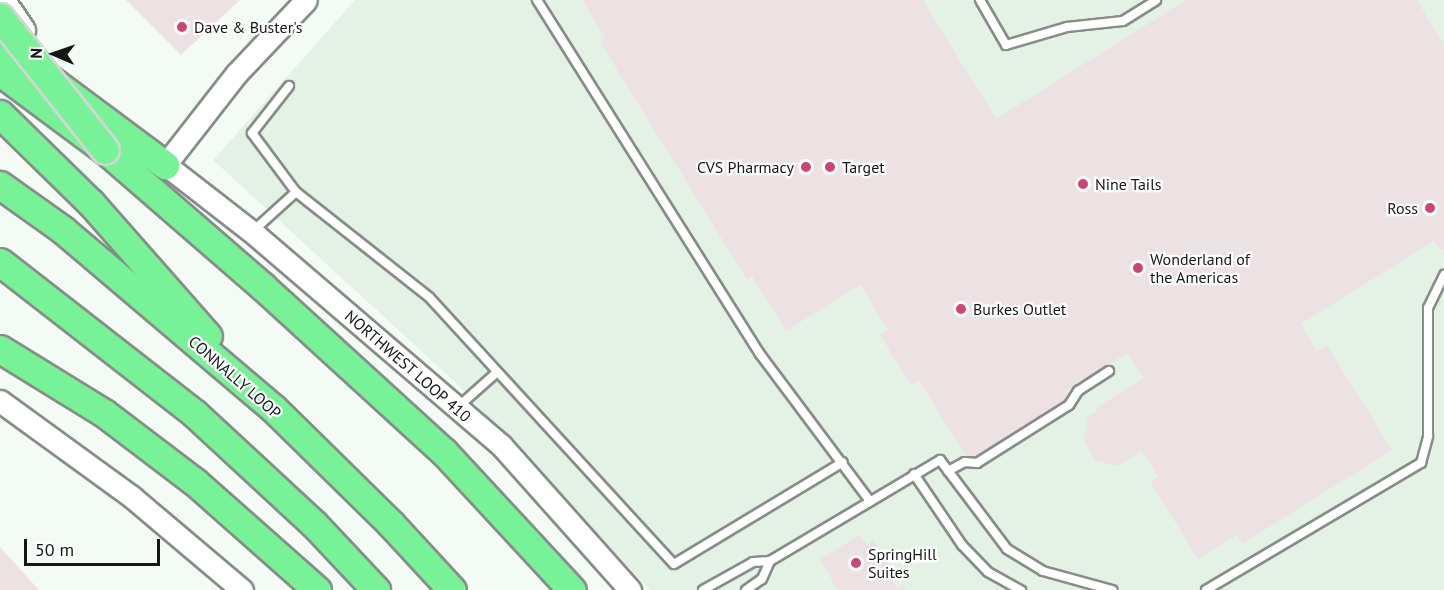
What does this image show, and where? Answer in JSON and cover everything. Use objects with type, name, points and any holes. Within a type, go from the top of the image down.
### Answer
[{"type":"highway","points":[[0,17],[105,150]]},
{"type":"highway","points":[[0,42],[165,165]]},
{"type":"highway","points":[[0,72],[105,150],[262,286],[444,452],[572,590]]},
{"type":"highway","points":[[0,114],[91,203],[273,408]]},
{"type":"highway","name":"CONNALLY LOOP","points":[[0,185],[63,230],[273,408],[391,524],[452,590]]},
{"type":"highway","points":[[0,262],[194,413],[314,524],[376,590]]},
{"type":"highway","points":[[0,349],[104,413],[195,482],[317,590]]},
{"type":"main road","name":"NORTHWEST LOOP 410","points":[[4,0],[61,76],[165,165],[251,232],[501,445],[630,589]]},
{"type":"main road","points":[[165,165],[237,73],[306,0]]},
{"type":"main road","points":[[0,401],[132,497],[242,590]]},
{"type":"lane","points":[[537,0],[760,354],[870,501]]},
{"type":"lane","points":[[980,0],[1006,45],[1067,27],[1123,21],[1156,0]]},
{"type":"lane","points":[[289,86],[252,133],[296,192],[429,297],[496,373],[674,564],[843,462]]},
{"type":"lane","points":[[251,232],[296,192]]},
{"type":"lane","points":[[1206,590],[1421,463],[1428,436],[1428,308],[1444,275]]},
{"type":"lane","points":[[948,471],[965,462],[977,463],[1070,405],[1078,391],[1109,371]]},
{"type":"lane","points":[[457,408],[496,373]]},
{"type":"lane","points":[[703,590],[753,562],[770,561],[940,460],[1007,549],[1043,570],[1112,590]]},
{"type":"lane","points":[[914,474],[962,544],[988,572],[1021,590]]},
{"type":"lane","points":[[746,590],[762,579],[770,561]]},
{"type":"shaded area","points":[[355,0],[1444,0],[1444,590],[650,590],[455,382],[213,160]]},
{"type":"building","name":"Dave & Buster's","points":[[126,0],[240,0],[181,55]]},
{"type":"building","name":"Wonderland of the Americas","points":[[582,0],[923,0],[996,119],[1186,0],[1417,0],[1444,45],[1444,249],[1440,251],[1434,241],[1301,324],[1317,351],[1327,345],[1392,450],[1242,544],[1237,535],[1198,559],[1150,482],[1158,477],[1142,451],[1119,466],[1096,461],[1083,440],[1088,416],[1098,410],[1096,408],[1143,378],[1127,353],[1066,391],[1072,400],[970,463],[919,380],[911,385],[880,335],[888,330],[860,285],[786,331],[752,276],[747,280],[600,42],[605,38]]},
{"type":"building","name":"SpringHill Suites","points":[[860,534],[867,545],[873,540],[891,568],[886,571],[898,589],[903,585],[906,590],[837,590],[821,559]]},
{"type":"building","points":[[0,547],[39,590],[0,590]]},
{"type":"place","name":"Dave & Buster's","points":[[182,27]]},
{"type":"place","name":"CVS Pharmacy","points":[[806,167]]},
{"type":"place","name":"Target","points":[[830,167]]},
{"type":"place","name":"Nine Tails","points":[[1083,184]]},
{"type":"place","name":"Ross","points":[[1430,208]]},
{"type":"place","name":"Wonderland of the Americas","points":[[1138,268]]},
{"type":"place","name":"Burkes Outlet","points":[[961,309]]},
{"type":"place","name":"SpringHill Suites","points":[[856,563]]}]
